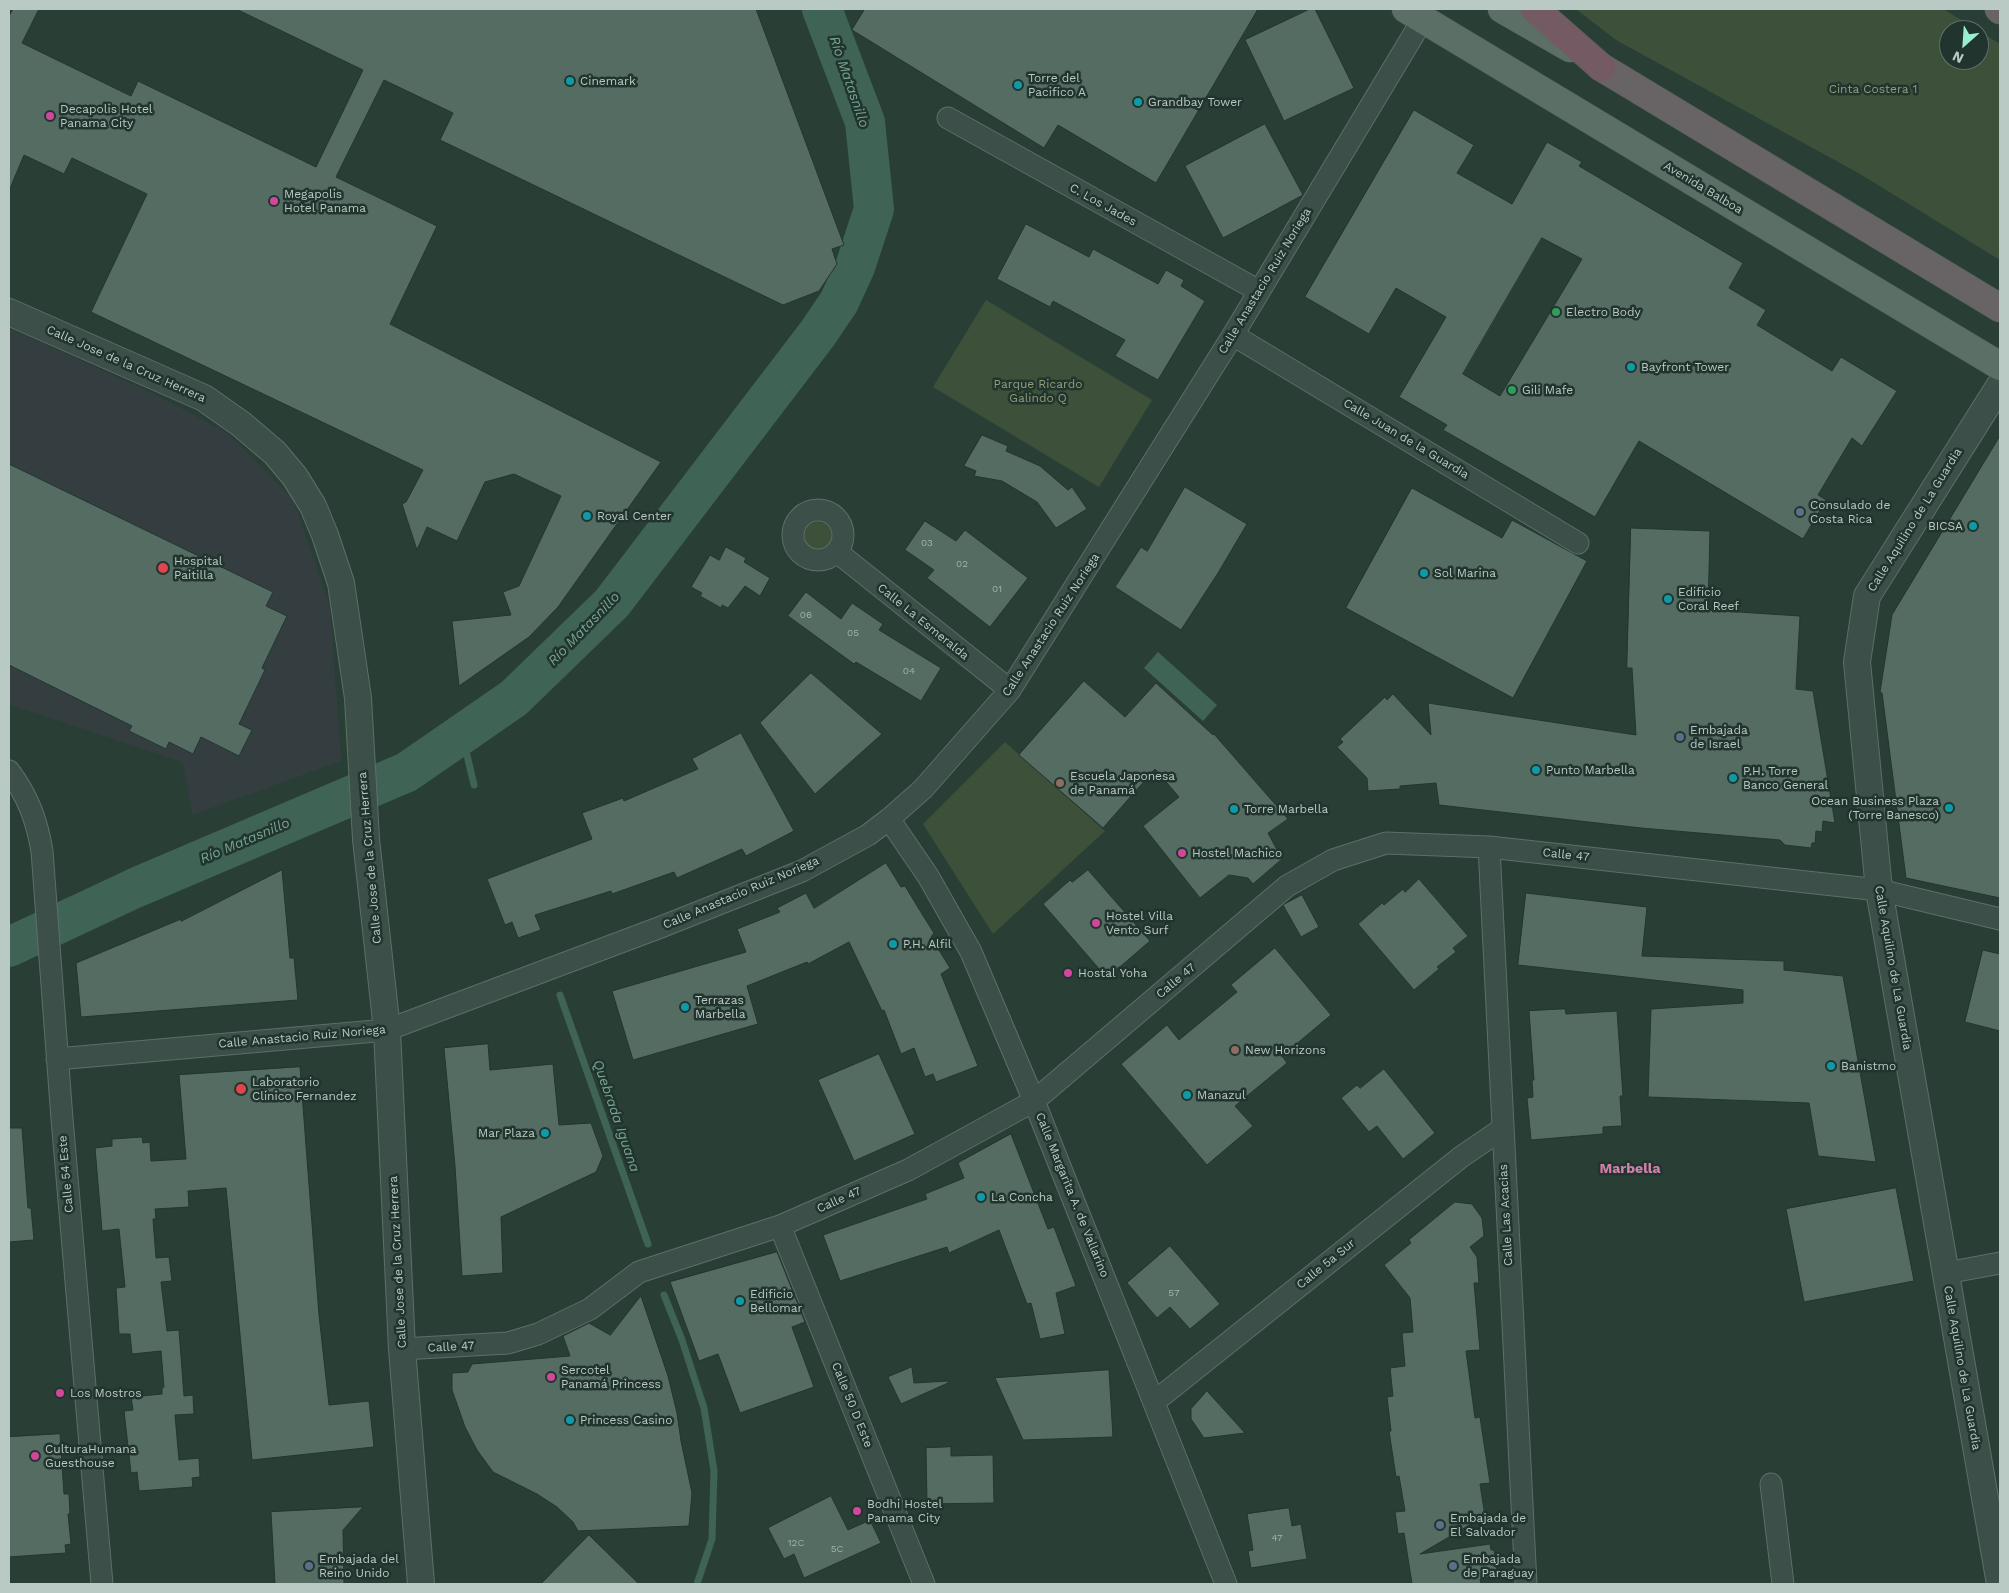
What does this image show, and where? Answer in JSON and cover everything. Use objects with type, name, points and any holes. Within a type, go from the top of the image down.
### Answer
[{"type":"highway","points":[[1535,9],[1601,67],[2000,308]]},
{"type":"main road","points":[[1502,9],[1601,67]]},
{"type":"main road","name":"Avenida Balboa","points":[[1414,14],[2000,366]]},
{"type":"street","name":"Calle Anastacio Ruiz Noriega","points":[[57,1059],[387,1030],[652,930],[802,870],[868,835],[889,819],[923,789],[1010,690],[1233,335],[1414,14]]},
{"type":"street","name":"C. Los Jades","points":[[948,118],[1259,291]]},
{"type":"street","name":"Calle Jose de la Cruz Herrera","points":[[9,312],[204,398],[241,424],[275,453],[295,477],[313,506],[341,583],[358,698],[366,839],[387,1030],[402,1349],[421,1584]]},
{"type":"street","name":"Calle Juan de la Guardia","points":[[1233,335],[1578,544]]},
{"type":"street","name":"Calle Aquilino de La Guardia","points":[[2000,386],[1867,596],[1857,662],[1879,890],[2000,1584]]},
{"type":"street","name":"Calle La Esmeralda","points":[[837,552],[1010,690]]},
{"type":"street","name":"Calle 54 Este","points":[[9,772],[32,809],[42,851],[57,1059],[102,1584]]},
{"type":"street","name":"Calle Margarita A. de Vallarino","points":[[889,819],[928,876],[971,952],[1034,1101],[1226,1584]]},
{"type":"street","name":"Calle 47","points":[[402,1349],[508,1343],[538,1334],[590,1309],[639,1272],[780,1226],[908,1170],[1034,1101],[1287,886],[1325,864],[1386,843],[1489,847],[1879,890],[2000,919]]},
{"type":"street","name":"Calle Las Acacias","points":[[1489,847],[1526,1584]]},
{"type":"street","name":"Calle 5a Sur","points":[[1154,1402],[1461,1157],[1502,1130]]},
{"type":"street","name":"Calle 50 D Este","points":[[780,1226],[924,1584]]},
{"type":"street","points":[[1946,1273],[2000,1264]]},
{"type":"street","points":[[1771,1484],[1783,1584]]},
{"type":"shaded area","name":"Hospital Paitilla","points":[[9,328],[152,393],[226,432],[293,499],[330,607],[341,761],[192,815],[183,762],[9,704]]},
{"type":"shaded area","points":[[1158,652],[1217,705],[1203,721],[1144,668]]},
{"type":"green space","name":"Cinta Costera 1","points":[[1576,9],[1943,9],[1961,20],[1939,20],[1939,70],[1989,70],[1989,37],[2000,44],[2000,260],[1860,174],[1616,40]]},
{"type":"green space","name":"Parque Ricardo Galindo Q","points":[[986,300],[1152,400],[1099,487],[933,387]]},
{"type":"green space","points":[[818,522],[828,526],[832,536],[828,546],[818,550],[808,546],[804,536],[808,526]]},
{"type":"green space","points":[[1005,742],[1105,831],[993,934],[923,824]]},
{"type":"building","points":[[13,9],[39,9],[22,43],[131,96],[138,81],[316,167],[363,70],[236,9],[756,9],[844,245],[832,249],[837,264],[819,291],[783,305],[440,140],[453,113],[384,80],[336,177],[437,226],[390,324],[661,462],[558,607],[529,637],[459,686],[452,621],[511,615],[503,592],[519,586],[561,496],[514,474],[485,482],[457,541],[427,527],[417,550],[402,504],[406,502],[423,470],[91,312],[147,194],[72,158],[64,174],[24,155],[9,191],[9,17]]},
{"type":"building","points":[[865,9],[1258,9],[1156,183],[1058,125],[1044,148],[852,30]]},
{"type":"building","points":[[1310,9],[1315,9],[1354,88],[1284,121],[1245,40]]},
{"type":"building","points":[[1414,110],[1474,145],[1457,173],[1512,204],[1547,142],[1582,162],[1579,166],[1743,263],[1729,288],[1766,310],[1757,325],[1832,371],[1841,357],[1897,391],[1862,446],[1852,438],[1818,495],[1826,500],[1803,539],[1639,441],[1595,517],[1443,430],[1447,425],[1399,397],[1446,317],[1396,288],[1369,334],[1305,297]],"holes":[[[1542,238],[1582,259],[1500,396],[1463,374]]]},
{"type":"building","points":[[1265,124],[1303,195],[1223,238],[1185,166]]},
{"type":"building","points":[[1026,224],[1089,257],[1093,249],[1158,284],[1166,270],[1184,280],[1181,286],[1205,301],[1158,380],[1115,356],[1125,340],[1053,301],[1050,307],[997,279]]},
{"type":"building","points":[[982,435],[1008,446],[1006,451],[1040,466],[1068,490],[1072,487],[1087,509],[1056,528],[1037,502],[1002,481],[974,476],[976,471],[964,466]]},
{"type":"building","points":[[2000,436],[2000,898],[1906,878],[1882,693],[1880,692],[1892,615]]},
{"type":"building","points":[[9,464],[273,592],[266,606],[287,616],[262,668],[265,670],[239,724],[252,730],[239,756],[201,737],[193,754],[169,742],[166,749],[129,731],[132,726],[9,665]]},
{"type":"building","points":[[1185,487],[1247,524],[1181,630],[1115,587],[1141,547],[1147,551]]},
{"type":"building","points":[[1412,488],[1502,538],[1512,520],[1587,561],[1513,698],[1346,608]]},
{"type":"building","points":[[925,521],[956,541],[965,530],[1028,578],[990,627],[927,578],[934,570],[905,550]]},
{"type":"building","points":[[1631,528],[1710,531],[1708,610],[1800,616],[1796,689],[1813,691],[1835,823],[1823,821],[1822,832],[1816,831],[1815,843],[1812,843],[1811,848],[1785,845],[1780,840],[1641,828],[1439,805],[1436,783],[1400,786],[1400,789],[1368,791],[1367,778],[1337,747],[1343,742],[1340,739],[1385,697],[1387,700],[1393,694],[1431,735],[1428,703],[1636,735],[1632,668],[1627,668]]},
{"type":"building","points":[[726,547],[746,558],[744,562],[770,578],[760,596],[745,586],[728,608],[722,605],[721,608],[700,596],[702,593],[691,587],[710,555],[719,560]]},
{"type":"building","points":[[806,592],[841,619],[852,603],[883,624],[879,630],[941,668],[921,701],[856,662],[854,664],[788,616]]},
{"type":"building","points":[[811,673],[882,734],[815,794],[760,723]]},
{"type":"building","points":[[1084,681],[1125,717],[1156,683],[1214,734],[1288,819],[1268,833],[1282,859],[1253,884],[1248,878],[1229,875],[1200,898],[1143,826],[1179,797],[1155,769],[1103,828],[1019,755]]},
{"type":"building","points":[[741,733],[794,831],[746,856],[742,849],[677,878],[674,872],[612,894],[611,891],[535,915],[541,930],[518,938],[512,922],[505,925],[487,879],[592,839],[582,813],[623,798],[624,801],[698,769],[692,759]]},
{"type":"building","points":[[886,863],[901,887],[905,886],[934,933],[931,937],[950,968],[941,974],[978,1066],[936,1082],[933,1074],[925,1077],[914,1048],[901,1054],[884,1010],[882,1011],[849,942],[808,964],[807,962],[747,986],[758,1024],[633,1060],[612,991],[746,952],[737,929],[780,912],[777,908],[806,893],[814,908]]},
{"type":"building","points":[[282,870],[290,958],[294,958],[298,1000],[81,1017],[76,963],[181,919],[181,921]]},
{"type":"building","name":"Hostel Villa Vento Surf","points":[[1088,870],[1150,941],[1107,978],[1043,904],[1070,880],[1072,882]]},
{"type":"building","points":[[1419,879],[1468,936],[1453,948],[1456,952],[1437,967],[1439,969],[1414,990],[1358,924],[1382,903],[1384,905],[1403,889],[1405,892]]},
{"type":"building","points":[[1526,893],[1647,907],[1642,956],[1784,961],[1784,970],[1843,976],[1876,1162],[1818,1156],[1809,1103],[1648,1097],[1651,1009],[1743,1003],[1743,990],[1518,965]]},
{"type":"building","points":[[1302,895],[1319,927],[1301,937],[1283,905]]},
{"type":"building","points":[[1275,948],[1331,1015],[1282,1056],[1287,1063],[1235,1106],[1253,1126],[1207,1165],[1121,1064],[1167,1025],[1179,1040],[1237,992],[1231,985]]},
{"type":"building","points":[[1983,950],[2000,954],[2000,1031],[1965,1022]]},
{"type":"building","points":[[1565,1009],[1566,1014],[1617,1011],[1623,1096],[1620,1096],[1622,1126],[1603,1127],[1603,1134],[1531,1140],[1527,1098],[1533,1097],[1532,1080],[1534,1080],[1529,1011]]},
{"type":"building","points":[[488,1044],[490,1070],[553,1064],[559,1125],[591,1123],[603,1156],[596,1172],[501,1217],[503,1273],[462,1276],[455,1166],[444,1048]]},
{"type":"building","points":[[879,1054],[915,1134],[854,1161],[818,1080]]},
{"type":"building","points":[[300,1067],[319,1315],[329,1405],[369,1401],[374,1447],[252,1460],[226,1188],[188,1191],[189,1207],[155,1209],[156,1219],[153,1219],[156,1258],[169,1257],[172,1281],[161,1282],[167,1331],[179,1330],[184,1396],[193,1395],[194,1414],[175,1415],[179,1460],[199,1458],[200,1477],[192,1478],[193,1487],[139,1491],[137,1472],[131,1473],[124,1411],[133,1410],[131,1397],[162,1394],[162,1388],[164,1387],[161,1351],[132,1354],[130,1334],[119,1334],[116,1288],[125,1287],[119,1229],[102,1231],[95,1148],[112,1146],[112,1139],[142,1137],[143,1143],[150,1142],[151,1161],[186,1159],[179,1075]]},
{"type":"building","points":[[1384,1069],[1435,1133],[1403,1159],[1377,1126],[1369,1132],[1341,1098],[1357,1085],[1360,1088]]},
{"type":"building","points":[[9,1128],[22,1128],[28,1208],[31,1208],[34,1240],[9,1242]]},
{"type":"building","points":[[1011,1134],[1048,1229],[1054,1227],[1076,1286],[1056,1293],[1065,1334],[1040,1339],[1031,1303],[1027,1304],[999,1230],[949,1253],[947,1247],[840,1281],[823,1235],[927,1199],[925,1194],[964,1178],[958,1163]]},
{"type":"building","points":[[1896,1188],[1914,1281],[1804,1302],[1786,1209]]},
{"type":"building","points":[[1455,1202],[1472,1204],[1482,1218],[1484,1236],[1470,1247],[1477,1257],[1479,1283],[1474,1283],[1480,1350],[1466,1351],[1475,1418],[1480,1417],[1490,1483],[1480,1484],[1485,1516],[1420,1554],[1490,1544],[1491,1550],[1494,1550],[1498,1576],[1480,1579],[1481,1584],[1412,1584],[1404,1533],[1398,1534],[1395,1512],[1405,1511],[1399,1476],[1396,1477],[1389,1431],[1391,1431],[1387,1397],[1393,1396],[1390,1368],[1405,1366],[1402,1333],[1413,1332],[1410,1298],[1384,1265],[1411,1243],[1409,1240]]},
{"type":"building","points":[[1170,1246],[1220,1304],[1190,1329],[1170,1307],[1157,1318],[1127,1283]]},
{"type":"building","name":"Edificio Bellomar","points":[[777,1252],[805,1322],[792,1327],[814,1387],[740,1413],[718,1354],[699,1361],[670,1282]]},
{"type":"building","name":"Princess Casino","points":[[641,1296],[668,1376],[677,1413],[692,1493],[689,1526],[578,1531],[573,1522],[557,1507],[537,1494],[493,1472],[477,1450],[465,1427],[452,1390],[452,1373],[468,1372],[472,1364],[570,1356],[563,1336],[589,1323],[610,1335]]},
{"type":"building","points":[[912,1367],[914,1383],[948,1381],[948,1383],[901,1404],[888,1377]]},
{"type":"building","points":[[1109,1370],[1113,1437],[1023,1440],[995,1378]]},
{"type":"building","points":[[1207,1391],[1245,1433],[1204,1438],[1191,1419],[1191,1409]]},
{"type":"building","points":[[60,1434],[64,1494],[69,1494],[70,1514],[68,1514],[71,1544],[65,1545],[66,1553],[9,1557],[9,1437]]},
{"type":"building","points":[[951,1447],[951,1456],[993,1455],[994,1503],[927,1504],[926,1448]]},
{"type":"building","points":[[831,1496],[848,1530],[870,1520],[881,1543],[804,1578],[794,1554],[784,1559],[768,1528]]},
{"type":"building","points":[[363,1507],[343,1530],[344,1584],[275,1584],[271,1512]]},
{"type":"building","points":[[1289,1508],[1292,1526],[1301,1524],[1307,1559],[1251,1568],[1248,1551],[1253,1550],[1247,1514]]},
{"type":"building","points":[[589,1535],[639,1584],[541,1584]]},
{"type":"waterway","name":"Río Matasnillo","points":[[9,947],[135,888],[407,772],[514,698],[612,603],[818,333],[839,302],[855,267],[874,209],[865,122],[822,9]]},
{"type":"waterway","name":"Quebrada Iguana","points":[[462,734],[474,785]]},
{"type":"waterway","name":"Quebrada Iguana","points":[[560,995],[648,1244]]},
{"type":"waterway","name":"Quebrada Iguana","points":[[664,1295],[682,1340],[704,1408],[714,1471],[712,1539],[697,1584]]},
{"type":"place","name":"Cinemark","points":[[570,81]]},
{"type":"place","name":"Torre del Pacifico A","points":[[1018,85]]},
{"type":"place","name":"Grandbay Tower","points":[[1138,102]]},
{"type":"place","name":"Decapolis Hotel Panama City","points":[[50,116]]},
{"type":"place","name":"Megapolis Hotel Panama","points":[[274,201]]},
{"type":"place","name":"Electro Body","points":[[1556,312]]},
{"type":"place","name":"Bayfront Tower","points":[[1631,367]]},
{"type":"place","name":"Gili Mafe","points":[[1512,390]]},
{"type":"place","name":"Consulado de Costa Rica","points":[[1800,512]]},
{"type":"place","name":"Royal Center","points":[[587,516]]},
{"type":"place","name":"BICSA","points":[[1973,526]]},
{"type":"place","name":"Hospital Paitilla","points":[[163,568]]},
{"type":"place","name":"Sol Marina","points":[[1424,573]]},
{"type":"place","name":"Edificio Coral Reef","points":[[1668,599]]},
{"type":"place","name":"Embajada de Israel","points":[[1680,737]]},
{"type":"place","name":"Punto Marbella","points":[[1536,770]]},
{"type":"place","name":"P.H. Torre Banco General","points":[[1733,778]]},
{"type":"place","name":"Escuela Japonesa de Panamá","points":[[1060,783]]},
{"type":"place","name":"Ocean Business Plaza (Torre Banesco)","points":[[1949,808]]},
{"type":"place","name":"Torre Marbella","points":[[1234,809]]},
{"type":"place","name":"Hostel Machico","points":[[1182,853]]},
{"type":"place","name":"Hostel Villa Vento Surf","points":[[1096,923]]},
{"type":"place","name":"P.H. Alfil","points":[[893,944]]},
{"type":"place","name":"Hostal Yoha","points":[[1068,973]]},
{"type":"place","name":"Terrazas Marbella","points":[[685,1007]]},
{"type":"place","name":"New Horizons","points":[[1235,1050]]},
{"type":"place","name":"Banistmo","points":[[1831,1066]]},
{"type":"place","name":"Laboratorio Clinico Fernandez","points":[[241,1089]]},
{"type":"place","name":"Manazul","points":[[1187,1095]]},
{"type":"place","name":"Mar Plaza","points":[[545,1133]]},
{"type":"place","name":"La Concha","points":[[981,1197]]},
{"type":"place","name":"Edificio Bellomar","points":[[740,1301]]},
{"type":"place","name":"Sercotel Panamá Princess","points":[[551,1377]]},
{"type":"place","name":"Los Mostros","points":[[60,1393]]},
{"type":"place","name":"Princess Casino","points":[[570,1420]]},
{"type":"place","name":"CulturaHumana Guesthouse","points":[[35,1456]]},
{"type":"place","name":"Bodhi Hostel Panama City","points":[[857,1511]]},
{"type":"place","name":"Embajada de El Salvador","points":[[1440,1525]]},
{"type":"place","name":"Embajada del Reino Unido","points":[[309,1566]]},
{"type":"place","name":"Embajada de Paraguay","points":[[1453,1566]]},
{"type":"district","name":"Marbella","points":[[1630,1169]]}]
